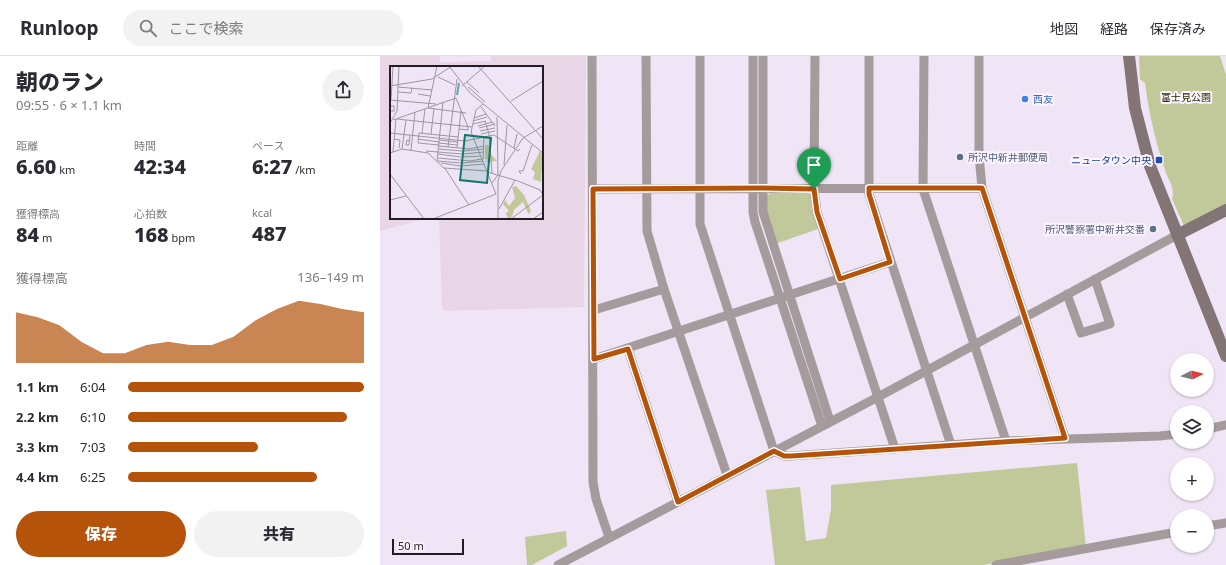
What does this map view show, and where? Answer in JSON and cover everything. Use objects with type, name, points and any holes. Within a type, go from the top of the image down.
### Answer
[{"type":"street","points":[[592,56],[594,310],[593,482],[598,505],[609,537]]},
{"type":"street","points":[[646,56],[647,231],[678,332],[727,475]]},
{"type":"street","points":[[700,56],[700,224],[774,451],[784,456],[791,456],[1006,441],[1065,438],[1146,437],[1170,435]]},
{"type":"street","points":[[753,56],[758,188],[765,220],[789,296],[826,424]]},
{"type":"street","points":[[763,56],[758,188],[755,222],[780,299],[826,424]]},
{"type":"street","points":[[815,56],[814,189],[817,212],[895,449]]},
{"type":"street","points":[[869,56],[869,194],[951,445]]},
{"type":"street","points":[[924,56],[923,188],[1006,441]]},
{"type":"street","points":[[979,56],[978,154],[982,188],[1065,438]]},
{"type":"street","points":[[1129,56],[1138,126],[1150,166],[1226,356]]},
{"type":"street","points":[[593,189],[982,188]]},
{"type":"street","points":[[558,565],[826,424],[926,369],[1226,210]]},
{"type":"street","points":[[594,359],[890,262]]},
{"type":"street","points":[[1067,294],[1081,333],[1110,324],[1095,279]]},
{"type":"street","points":[[594,310],[664,289]]},
{"type":"street","points":[[628,349],[678,502]]},
{"type":"street","points":[[1214,428],[1226,425]]},
{"type":"street","points":[[1214,525],[1226,523]]},
{"type":"street","points":[[996,565],[1170,533]]},
{"type":"street","points":[[575,565],[576,555]]},
{"type":"shaded area","points":[[380,56],[440,56],[440,62],[491,61],[491,56],[586,56],[584,307],[444,311],[442,305],[439,219],[543,219],[543,66],[390,66],[390,219],[423,219],[380,231]]},
{"type":"green space","name":"富士見公園","points":[[1139,56],[1220,56],[1226,75],[1226,205],[1184,226],[1172,199],[1172,186],[1166,173],[1156,140],[1145,83],[1140,79]]},
{"type":"green space","points":[[770,193],[809,193],[812,196],[818,229],[775,244],[766,214],[766,197]]},
{"type":"green space","points":[[1077,463],[1086,547],[983,565],[775,565],[766,490],[800,487],[806,541],[826,538],[831,509],[831,485]]},
{"type":"green space","points":[[566,531],[567,546],[532,565],[527,565],[525,537]]},
{"type":"place","name":"西友","points":[[1025,99]]},
{"type":"place","name":"所沢中新井郵便局","points":[[960,157]]},
{"type":"place","name":"ニュータウン中央","points":[[1159,160]]},
{"type":"place","name":"所沢警察署中新井交番","points":[[1153,229]]},
{"type":"route","points":[[869,188],[982,188],[1065,438],[791,456],[784,456],[774,451],[678,502],[628,349],[594,359],[593,189],[814,189],[817,212],[840,279],[890,262],[869,194],[869,188]]}]
